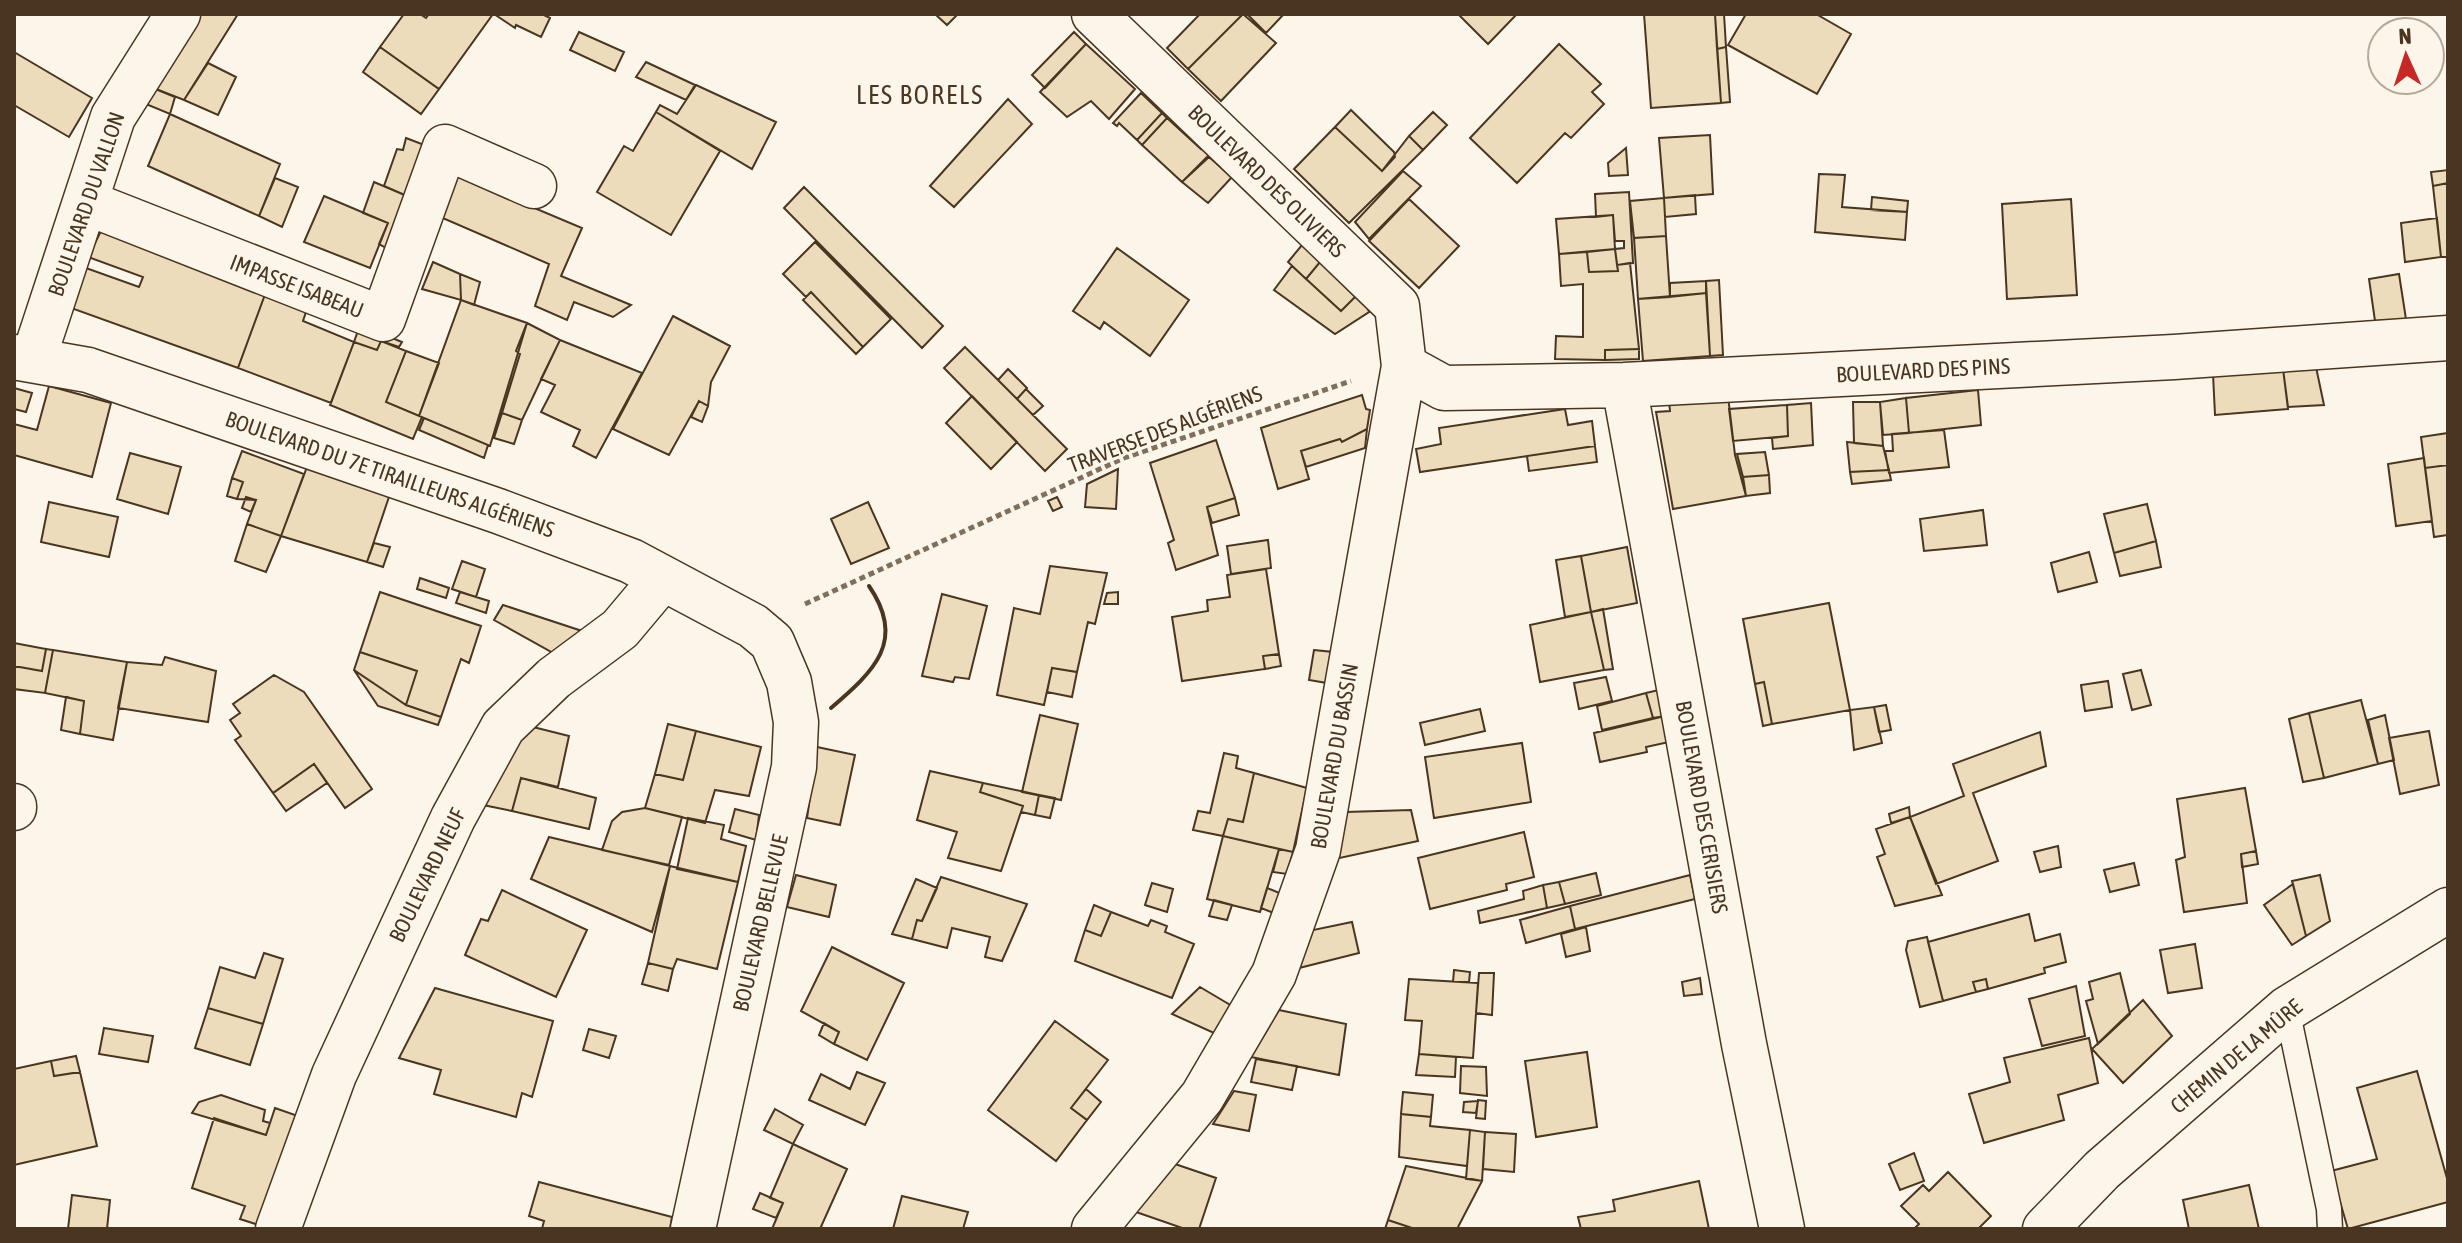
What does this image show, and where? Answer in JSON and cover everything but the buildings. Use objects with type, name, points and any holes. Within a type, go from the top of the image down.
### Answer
[{"type":"street","name":"BOULEVARD DU VALLON","points":[[24,358],[85,202],[113,117],[178,14]]},
{"type":"street","name":"BOULEVARD DES OLIVIERS","points":[[1094,14],[1397,306],[1404,366]]},
{"type":"street","name":"IMPASSE ISABEAU","points":[[85,202],[383,319],[445,147],[534,186]]},
{"type":"street","name":"BOULEVARD DES PINS","points":[[1404,366],[1444,388],[1624,385],[2174,357],[2448,338]]},
{"type":"street","name":"BOULEVARD DU 7E TIRAILLEURS ALGÉRIENS","points":[[24,358],[88,370],[364,464],[631,561],[753,626]]},
{"type":"street","name":"BOULEVARD DU BASSIN","points":[[1094,1229],[1202,1097],[1274,974],[1318,850],[1404,366]]},
{"type":"street","name":"BOULEVARD DES CERISIERS","points":[[1624,385],[1782,1229]]},
{"type":"street","name":"BOULEVARD NEUF","points":[[278,1229],[352,1035],[453,818],[503,727],[554,678],[620,629],[662,579]]},
{"type":"street","name":"BOULEVARD BELLEVUE","points":[[693,1229],[794,767],[796,722],[789,682],[772,642],[753,626]]},
{"type":"street","name":"CHEMIN DE LA MÛRE","points":[[2045,1229],[2102,1170],[2287,1009],[2448,910]]},
{"type":"lane","points":[[2287,1009],[2329,1209],[2330,1229]]},
{"type":"path","name":"TRAVERSE DES ALGÉRIENS","points":[[857,582],[1124,458],[1311,392],[1404,366]]},
{"type":"wall","points":[[831,708],[872,668],[885,639],[880,606],[869,586]]},
{"type":"district","name":"LES BORELS","points":[[920,95]]}]
